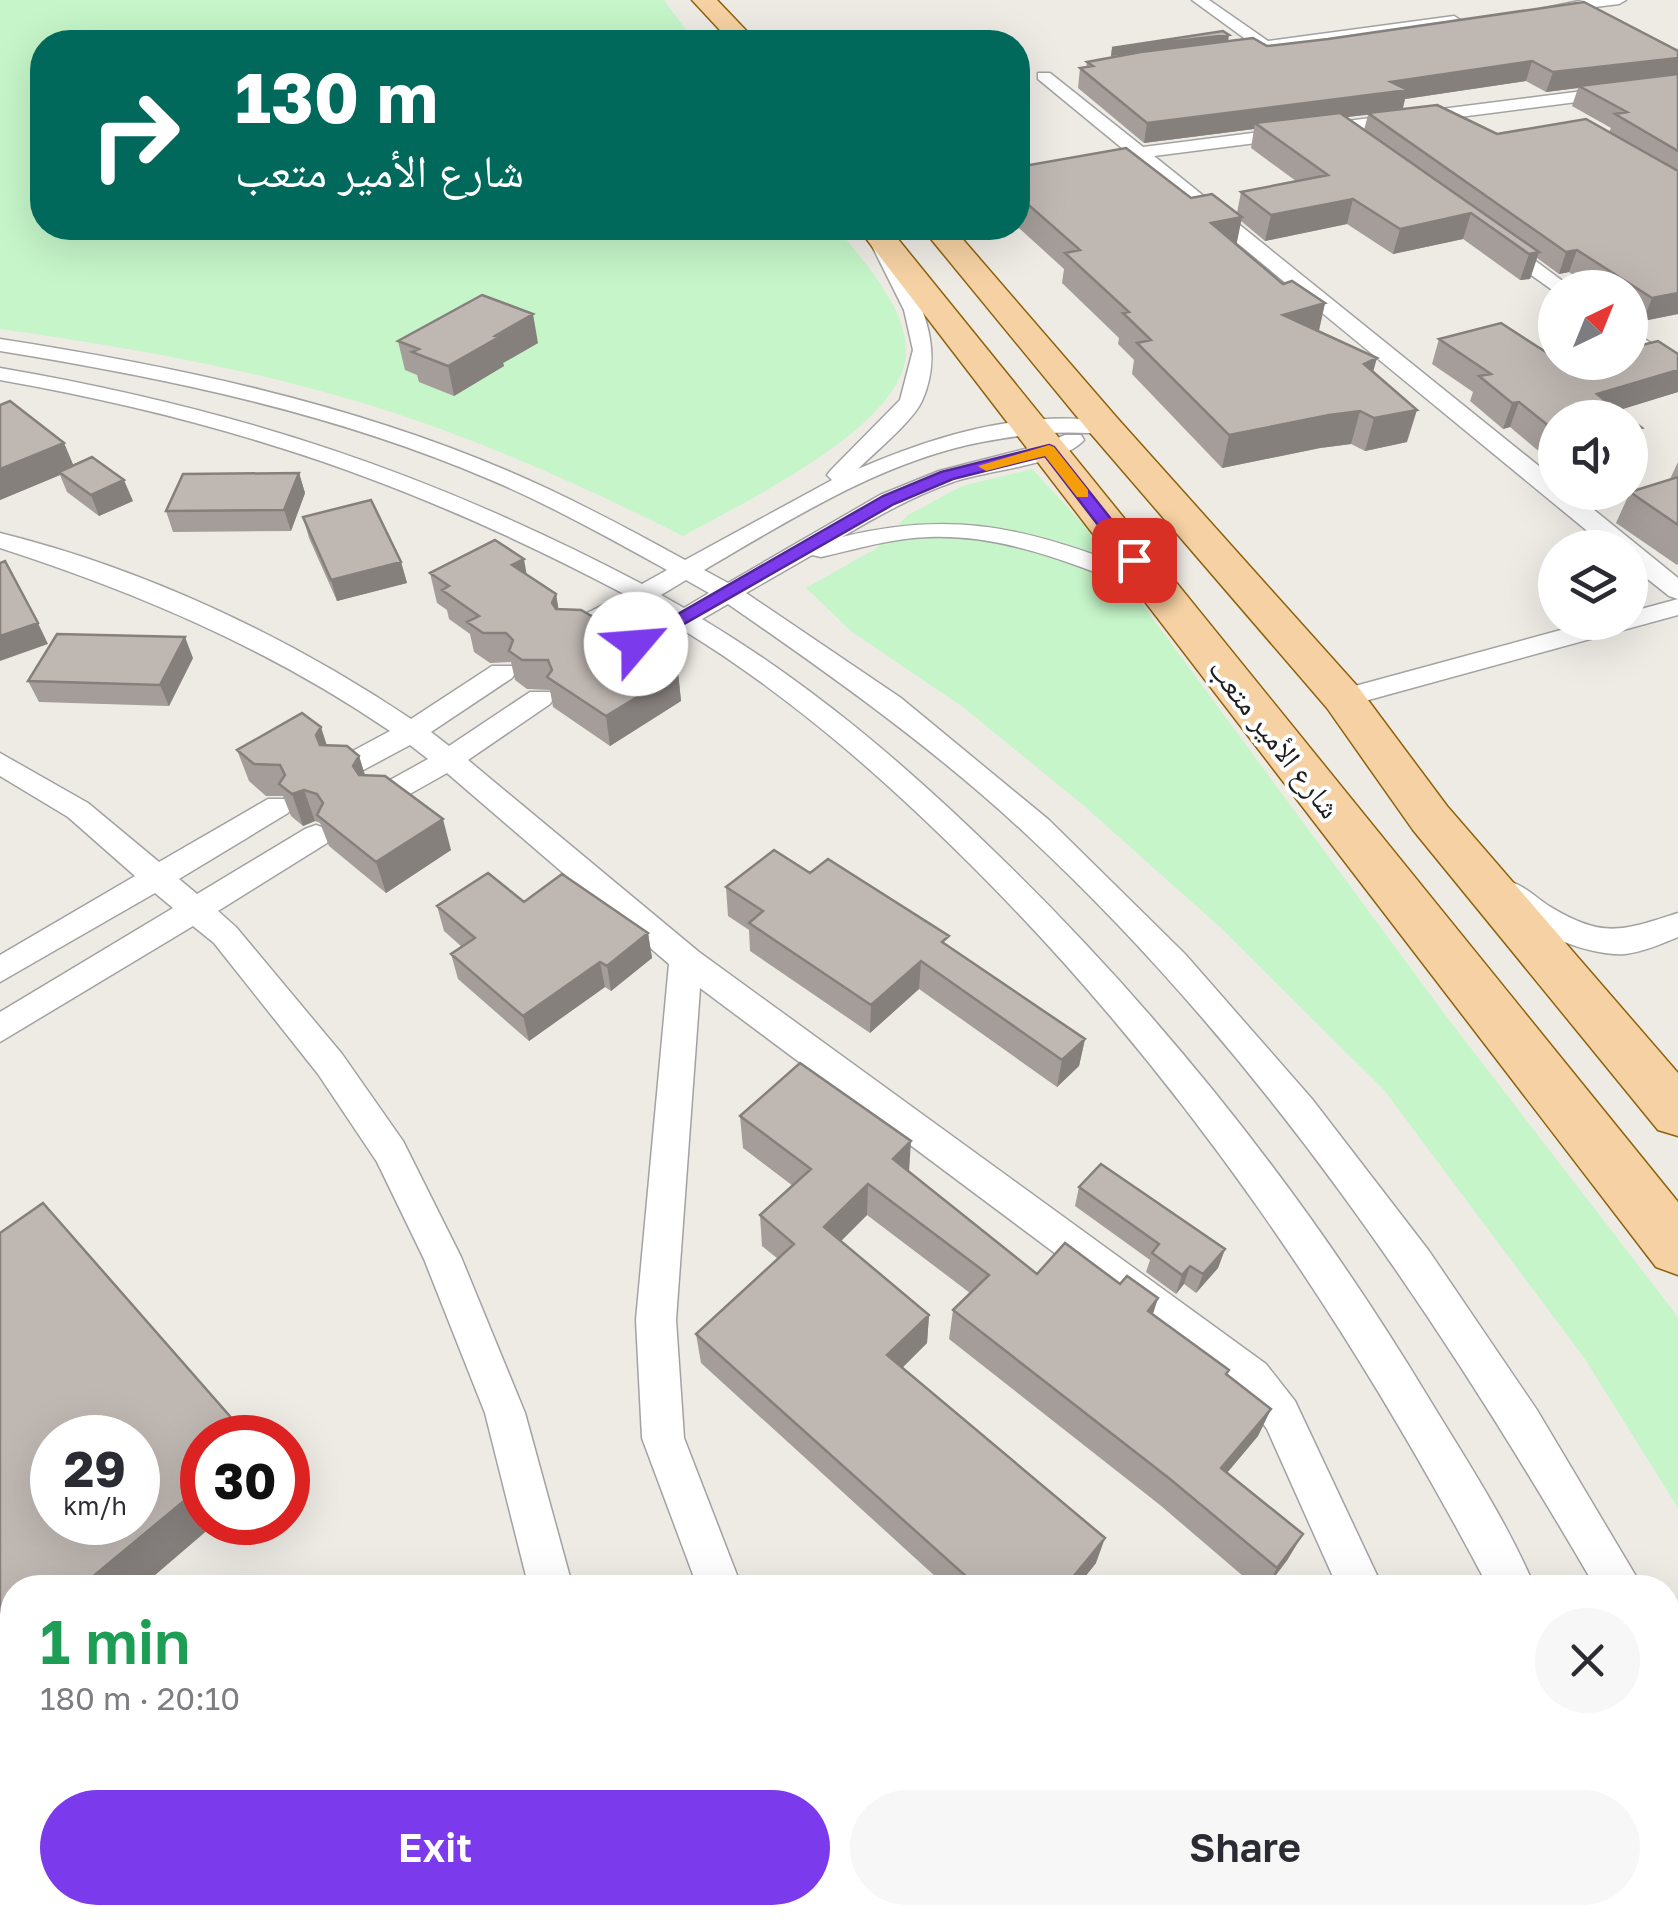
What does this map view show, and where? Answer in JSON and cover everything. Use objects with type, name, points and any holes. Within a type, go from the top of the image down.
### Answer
[{"type":"main road","points":[[695,0],[719,30]]},
{"type":"main road","points":[[704,0],[747,30]]},
{"type":"main road","name":"شارع الأمير متعب","points":[[883,240],[1678,1248]]},
{"type":"main road","points":[[948,240],[1105,427],[1343,698],[1430,818],[1678,1112]]},
{"type":"street","points":[[1198,0],[1265,46]]},
{"type":"street","points":[[1532,11],[1565,3],[1618,0]]},
{"type":"street","points":[[1565,3],[1601,23]]},
{"type":"street","points":[[1210,53],[1475,19]]},
{"type":"street","points":[[1046,76],[1538,477]]},
{"type":"street","points":[[1140,153],[1678,84]]},
{"type":"street","points":[[1535,102],[1567,121]]},
{"type":"street","points":[[1337,127],[1369,150]]},
{"type":"street","points":[[1482,230],[1538,271]]},
{"type":"street","points":[[573,631],[646,596],[820,494],[865,463],[911,402],[924,350],[914,310],[879,240]]},
{"type":"street","points":[[0,346],[182,377],[284,402],[421,445],[560,502],[690,570],[840,664],[934,736],[1148,932],[1286,1090],[1428,1279],[1554,1468],[1614,1575]]},
{"type":"street","points":[[1648,349],[1678,370]]},
{"type":"street","points":[[0,374],[149,401],[384,470],[520,528],[646,596],[788,688],[882,763],[1086,960],[1216,1119],[1350,1307],[1465,1495],[1507,1575]]},
{"type":"street","points":[[865,463],[948,443],[1040,438],[1105,427]]},
{"type":"street","points":[[611,656],[684,619],[888,500],[1040,438]]},
{"type":"street","points":[[1578,510],[1603,530]]},
{"type":"street","points":[[783,560],[884,534],[939,529],[996,535],[1073,554],[1156,588]]},
{"type":"street","points":[[0,540],[188,605],[308,665],[448,760],[686,959],[1252,1377],[1282,1415],[1355,1575]]},
{"type":"street","points":[[1648,567],[1678,591]]},
{"type":"street","points":[[1648,615],[1678,607]]},
{"type":"street","points":[[1343,698],[1556,640]]},
{"type":"street","points":[[344,768],[410,733],[502,672]]},
{"type":"street","points":[[382,797],[448,760],[540,698]]},
{"type":"street","points":[[0,763],[78,810],[197,911],[268,984],[330,1064],[390,1152],[442,1257],[505,1413],[548,1575]]},
{"type":"street","points":[[0,970],[278,806]]},
{"type":"street","points":[[1430,818],[1524,906],[1566,930],[1623,942],[1678,925]]},
{"type":"street","points":[[0,1029],[316,836]]},
{"type":"street","points":[[686,959],[656,1320],[663,1438],[715,1575]]},
{"type":"green space","points":[[0,0],[664,0],[686,30],[30,30],[30,240],[847,240],[891,302],[906,353],[898,381],[850,435],[778,484],[683,536],[536,467],[392,412],[226,368],[0,329]]},
{"type":"green space","points":[[1032,469],[1083,524],[1446,1016],[1678,1317],[1678,1508],[1585,1359],[1384,1090],[1221,928],[1083,805],[963,707],[852,632],[806,588],[877,548],[908,515],[962,486]]},
{"type":"building","points":[[1584,2],[1678,51],[1678,58],[1553,72],[1532,61],[1391,82],[1408,90],[1147,123],[1080,68],[1093,66],[1087,62],[1141,52],[1253,38],[1267,46]]},
{"type":"building","points":[[1223,31],[1229,35],[1112,48]]},
{"type":"building","points":[[1678,74],[1678,151],[1615,114],[1627,112],[1579,86]]},
{"type":"building","points":[[1437,105],[1497,134],[1586,119],[1678,171],[1678,293],[1652,298],[1648,295],[1648,270],[1608,270],[1577,250],[1566,252],[1368,113]]},
{"type":"building","points":[[1340,113],[1539,252],[1529,254],[1471,213],[1400,229],[1353,199],[1271,215],[1241,192],[1328,175],[1255,123]]},
{"type":"building","points":[[1126,148],[1191,198],[1212,194],[1242,217],[1211,223],[1283,284],[1292,281],[1325,303],[1283,315],[1377,358],[1364,364],[1417,410],[1374,418],[1360,411],[1329,415],[1229,435],[1137,343],[1151,340],[1123,313],[1129,312],[1065,253],[1080,250],[1030,206],[1030,165]]},
{"type":"building","points":[[482,295],[533,314],[448,366],[412,352],[419,349],[398,341]]},
{"type":"building","points":[[1501,323],[1538,347],[1538,380],[1644,380],[1597,394],[1604,400],[1538,400],[1538,417],[1519,402],[1512,403],[1479,376],[1491,374],[1439,339]]},
{"type":"building","points":[[1658,341],[1678,354],[1678,370],[1648,379],[1648,344]]},
{"type":"building","points":[[10,401],[64,443],[0,469],[0,405]]},
{"type":"building","points":[[92,457],[124,480],[91,495],[59,472]]},
{"type":"building","points":[[299,473],[284,510],[166,511],[183,474]]},
{"type":"building","points":[[1678,477],[1678,525],[1648,504],[1648,486]]},
{"type":"building","points":[[371,500],[401,562],[331,580],[303,517]]},
{"type":"building","points":[[495,540],[524,559],[512,565],[556,594],[552,603],[556,609],[581,610],[595,618],[590,624],[594,634],[620,634],[678,672],[606,716],[547,677],[552,670],[548,660],[522,660],[509,651],[513,640],[506,633],[483,633],[467,622],[479,616],[442,590],[449,586],[430,573]]},
{"type":"building","points":[[5,561],[38,623],[0,636],[0,563]]},
{"type":"building","points":[[57,634],[185,637],[160,685],[28,681]]},
{"type":"building","points":[[302,713],[321,727],[316,735],[320,745],[347,746],[359,756],[353,766],[359,775],[385,776],[443,819],[376,862],[317,815],[323,803],[317,794],[304,790],[292,794],[279,784],[285,775],[280,765],[254,764],[237,750]]},
{"type":"building","points":[[774,850],[810,873],[828,859],[949,936],[942,942],[1085,1039],[1062,1060],[921,961],[871,1005],[749,923],[763,911],[726,887]]},
{"type":"building","points":[[488,873],[524,902],[562,874],[648,933],[607,966],[600,962],[523,1016],[451,954],[475,938],[437,906]]},
{"type":"building","points":[[800,1063],[911,1141],[893,1159],[1037,1274],[1065,1243],[1120,1284],[1127,1276],[1158,1298],[1148,1311],[1229,1370],[1226,1374],[1271,1409],[1221,1468],[1303,1534],[1277,1568],[953,1310],[989,1275],[868,1184],[824,1227],[929,1315],[887,1355],[1105,1538],[1075,1575],[965,1575],[696,1334],[794,1244],[760,1215],[811,1169],[740,1116]]},
{"type":"building","points":[[1101,1164],[1225,1249],[1203,1274],[1190,1266],[1182,1275],[1152,1253],[1159,1244],[1079,1187]]},
{"type":"building","points":[[43,1203],[229,1415],[180,1415],[180,1504],[160,1521],[160,1415],[30,1415],[30,1545],[131,1545],[95,1575],[0,1575],[0,1233]]},
{"type":"slow traffic","points":[[986,466],[1049,450],[1083,493]]},
{"type":"route","points":[[636,644],[888,500],[947,476],[1049,450],[1134,560]]}]
